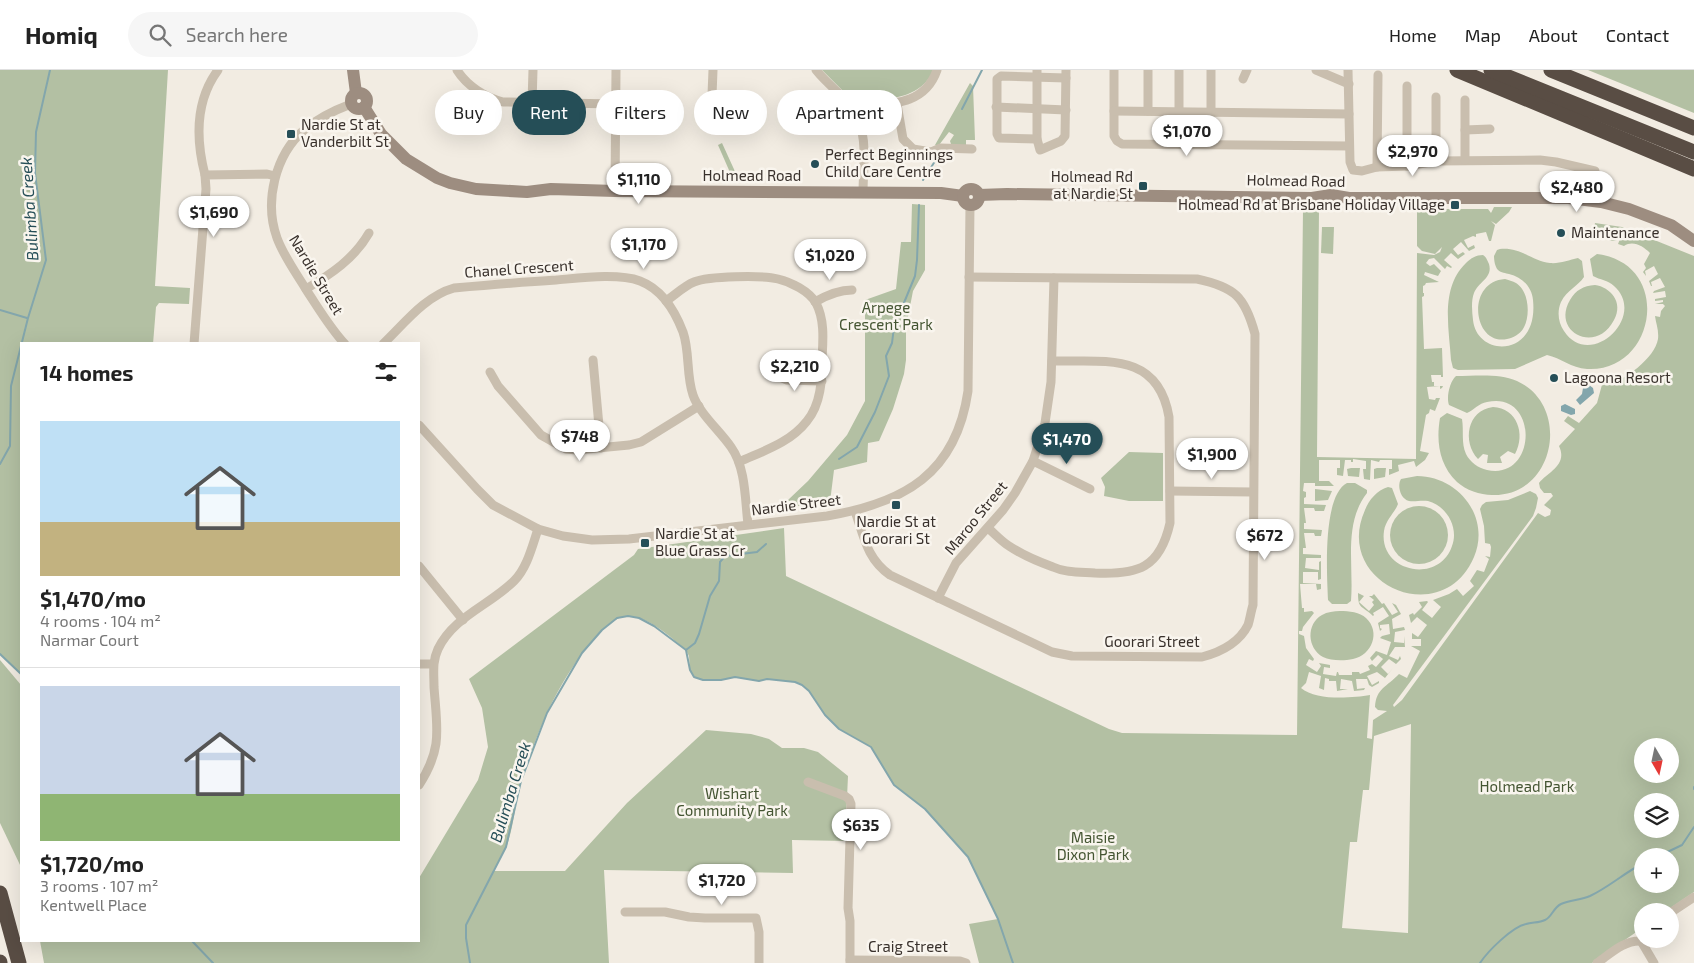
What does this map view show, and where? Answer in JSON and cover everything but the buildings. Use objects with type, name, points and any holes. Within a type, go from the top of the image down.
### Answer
[{"type":"highway","points":[[1457,70],[1694,170]]},
{"type":"highway","points":[[1491,70],[1694,152]]},
{"type":"highway","points":[[1551,70],[1694,128]]},
{"type":"highway","points":[[0,893],[19,963]]},
{"type":"street","points":[[194,342],[206,189],[198,129],[206,92],[218,70]]},
{"type":"street","name":"Holmead Road","points":[[353,70],[354,98]]},
{"type":"street","points":[[457,70],[476,90],[494,100],[512,103]]},
{"type":"street","points":[[532,90],[533,70]]},
{"type":"street","points":[[616,70],[616,90]]},
{"type":"street","points":[[707,70],[712,75],[712,90]]},
{"type":"street","points":[[816,70],[834,90]]},
{"type":"street","points":[[902,103],[921,93],[934,77],[937,70]]},
{"type":"street","points":[[1114,70],[1114,136],[1117,142],[1122,144],[1349,146]]},
{"type":"street","points":[[1148,70],[1148,111]]},
{"type":"street","points":[[1179,70],[1179,111]]},
{"type":"street","points":[[1211,70],[1211,112]]},
{"type":"street","points":[[1316,70],[1349,84]]},
{"type":"street","points":[[1348,70],[1349,146],[1350,162],[1353,170],[1362,171],[1377,167],[1407,166],[1436,161],[1540,160],[1595,171]]},
{"type":"street","points":[[1036,138],[999,138],[996,134],[996,107],[997,79],[1001,76],[1037,73],[1066,74],[1065,136],[1061,141],[1040,150],[1036,138],[1037,73]]},
{"type":"street","points":[[1377,167],[1378,75]]},
{"type":"street","points":[[1407,86],[1407,166]]},
{"type":"street","name":"Holmead Road","points":[[354,98],[361,93],[366,96],[367,103],[364,107],[381,134],[396,151],[416,166],[450,183],[476,189],[527,192],[545,189],[941,194],[971,199],[1007,194],[1312,198],[1331,195],[1349,198],[1569,198],[1601,202],[1629,209],[1671,225],[1694,241]]},
{"type":"street","points":[[1436,97],[1436,161]]},
{"type":"street","name":"Nardie Street","points":[[343,342],[323,316],[282,251],[276,236],[272,217],[275,176],[286,152],[304,130],[354,98]]},
{"type":"street","points":[[1464,100],[1465,160]]},
{"type":"street","points":[[996,107],[1066,110]]},
{"type":"street","points":[[1114,111],[1349,114]]},
{"type":"street","points":[[1465,130],[1490,129]]},
{"type":"street","points":[[902,133],[903,139],[913,149],[931,152],[940,148],[972,149]]},
{"type":"street","points":[[616,135],[616,191]]},
{"type":"street","points":[[862,135],[863,193]]},
{"type":"street","points":[[205,175],[267,174],[275,176]]},
{"type":"street","name":"Nardie Street","points":[[421,432],[485,497],[504,512],[538,529],[577,539],[608,540],[748,524],[855,511],[880,504],[898,496],[918,483],[946,454],[957,434],[965,412],[968,390],[971,199]]},
{"type":"street","points":[[306,289],[344,264],[356,253],[369,233]]},
{"type":"street","name":"Chanel Crescent","points":[[385,342],[432,297],[454,288],[591,277],[624,278],[639,281],[650,286],[660,293],[666,301],[682,331],[686,343],[690,387],[694,398],[733,448],[739,462],[748,524]]},
{"type":"street","points":[[666,301],[693,282],[710,277],[776,278],[802,290],[815,302],[821,318],[823,332],[822,381],[816,404],[808,420],[795,434],[780,444],[739,462]]},
{"type":"street","name":"Goorari Street","points":[[855,511],[870,555],[879,567],[890,575],[1052,652],[1072,656],[1202,657],[1220,652],[1235,641],[1248,625],[1253,605],[1255,334],[1249,312],[1237,295],[1219,284],[1197,279],[969,277]]},
{"type":"street","name":"Maroo Street","points":[[938,598],[956,562],[988,528],[1015,493],[1033,461],[1039,445],[1049,404],[1054,278]]},
{"type":"street","points":[[815,302],[831,293],[852,290]]},
{"type":"street","points":[[593,360],[601,448]]},
{"type":"street","points":[[988,528],[1009,546],[1054,568],[1070,572],[1115,574],[1146,566],[1156,558],[1167,537],[1170,523],[1169,416],[1167,401],[1161,390],[1154,380],[1142,370],[1130,365],[1114,362],[1052,361]]},
{"type":"street","points":[[490,372],[498,386],[541,435],[566,449],[601,448],[641,442],[699,406]]},
{"type":"street","points":[[776,375],[787,380],[822,381]]},
{"type":"street","points":[[1033,461],[1090,489]]},
{"type":"street","points":[[1170,492],[1254,492]]},
{"type":"street","points":[[420,783],[433,761],[437,747],[438,733],[433,664],[443,640],[462,620],[514,581],[523,569],[538,529]]},
{"type":"street","points":[[420,567],[462,620]]},
{"type":"street","points":[[420,664],[433,664]]},
{"type":"street","points":[[808,782],[845,796],[851,804],[848,908],[850,921],[850,962]]},
{"type":"street","points":[[1679,907],[1694,897]]},
{"type":"street","points":[[625,912],[665,912],[705,918],[756,918],[759,932],[759,963]]},
{"type":"street","points":[[1597,963],[1622,946],[1634,941]]},
{"type":"street","points":[[1647,948],[1654,963]]},
{"type":"street","name":"Craig Street","points":[[850,962],[960,961],[966,963]]},
{"type":"green space","points":[[0,70],[168,70],[155,286],[190,288],[189,304],[159,303],[156,307],[153,342],[20,342],[20,673],[0,654]]},
{"type":"green space","points":[[822,70],[933,70],[925,83],[918,89],[902,96],[902,90],[842,90]]},
{"type":"green space","points":[[1588,70],[1694,70],[1694,113]]},
{"type":"green space","points":[[970,83],[973,86],[975,140],[966,140],[966,146],[951,144],[950,141],[954,135],[949,132],[939,145],[935,145]]},
{"type":"green space","points":[[722,143],[738,178],[742,180],[729,180],[732,177],[718,145]]},
{"type":"green space","name":"Arpege Crescent Park","points":[[912,204],[925,205],[925,270],[913,291],[906,327],[904,374],[893,409],[879,441],[868,443],[867,462],[834,470],[830,502],[789,507],[788,500],[808,481],[847,435],[865,401],[865,300],[896,289],[901,242],[911,242]]},
{"type":"green space","points":[[1494,207],[1512,207],[1496,224],[1491,221],[1495,225],[1491,241],[1489,241],[1486,232],[1476,234],[1476,237],[1473,236],[1464,240],[1468,248],[1474,245],[1475,248],[1469,251],[1461,242],[1453,249],[1458,255],[1463,252],[1465,254],[1458,259],[1451,253],[1444,260],[1451,268],[1447,266],[1445,269],[1434,258],[1429,259],[1426,263],[1430,266],[1434,264],[1441,271],[1438,276],[1425,272],[1424,275],[1439,282],[1426,283],[1423,286],[1424,296],[1422,297],[1424,349],[1442,348],[1443,377],[1441,375],[1431,375],[1434,386],[1440,386],[1427,387],[1429,399],[1435,400],[1440,398],[1435,411],[1430,409],[1426,415],[1420,451],[1429,453],[1425,460],[1416,467],[1414,461],[1398,465],[1399,471],[1389,475],[1389,469],[1392,469],[1392,460],[1380,460],[1379,462],[1371,460],[1370,480],[1364,479],[1363,469],[1366,469],[1366,461],[1353,459],[1353,462],[1351,462],[1351,460],[1345,460],[1343,476],[1337,475],[1337,468],[1340,468],[1340,460],[1319,460],[1319,481],[1329,481],[1334,486],[1315,486],[1315,483],[1304,483],[1303,491],[1306,492],[1306,497],[1304,498],[1304,504],[1326,505],[1324,511],[1304,508],[1306,523],[1304,523],[1304,529],[1322,530],[1321,536],[1315,536],[1314,533],[1304,533],[1306,548],[1303,548],[1303,554],[1321,555],[1321,558],[1306,558],[1305,568],[1319,570],[1319,562],[1321,561],[1321,579],[1318,580],[1318,572],[1303,572],[1303,583],[1321,584],[1321,589],[1317,590],[1316,584],[1300,584],[1302,608],[1304,608],[1304,612],[1312,611],[1314,613],[1302,631],[1299,631],[1299,634],[1304,636],[1306,648],[1314,659],[1313,661],[1309,659],[1306,665],[1317,672],[1321,666],[1319,663],[1330,665],[1330,668],[1324,667],[1323,674],[1336,676],[1337,672],[1339,675],[1352,675],[1352,672],[1359,672],[1360,674],[1370,670],[1368,666],[1372,664],[1376,667],[1383,659],[1378,655],[1372,661],[1370,658],[1376,651],[1387,655],[1391,642],[1380,638],[1390,634],[1389,624],[1380,625],[1382,629],[1380,631],[1378,623],[1389,616],[1383,607],[1373,613],[1373,616],[1361,607],[1359,602],[1369,611],[1374,605],[1372,602],[1374,600],[1369,596],[1374,594],[1382,604],[1384,603],[1392,615],[1398,612],[1392,603],[1396,605],[1401,614],[1392,619],[1393,629],[1404,627],[1405,630],[1395,632],[1394,642],[1404,643],[1404,636],[1405,647],[1395,647],[1389,656],[1398,660],[1400,656],[1401,659],[1396,664],[1389,659],[1381,667],[1388,674],[1393,668],[1385,678],[1377,672],[1367,676],[1372,685],[1379,681],[1379,683],[1372,687],[1367,679],[1356,679],[1357,689],[1365,688],[1364,690],[1354,691],[1352,681],[1341,679],[1340,689],[1348,689],[1337,691],[1336,681],[1329,681],[1329,679],[1325,678],[1324,690],[1319,688],[1321,676],[1309,672],[1306,683],[1301,688],[1316,695],[1334,698],[1370,695],[1367,738],[1372,739],[1373,720],[1387,711],[1378,710],[1375,707],[1377,696],[1399,674],[1407,678],[1420,651],[1411,646],[1421,646],[1421,639],[1412,639],[1412,633],[1418,637],[1427,625],[1417,617],[1411,623],[1409,615],[1413,613],[1414,615],[1422,607],[1419,602],[1427,601],[1422,610],[1432,618],[1441,607],[1433,600],[1457,589],[1463,596],[1474,586],[1470,581],[1477,570],[1484,572],[1489,559],[1485,556],[1490,557],[1491,547],[1490,544],[1485,543],[1480,509],[1482,505],[1486,502],[1508,500],[1530,491],[1536,494],[1538,498],[1533,516],[1393,705],[1394,707],[1402,700],[1538,513],[1545,517],[1550,515],[1551,510],[1544,505],[1553,496],[1551,493],[1544,493],[1539,483],[1556,468],[1561,458],[1559,446],[1575,429],[1564,421],[1568,416],[1579,423],[1597,403],[1603,381],[1605,381],[1606,385],[1630,374],[1645,361],[1656,346],[1658,330],[1655,316],[1660,317],[1661,311],[1665,306],[1663,304],[1655,304],[1663,302],[1663,300],[1655,301],[1655,299],[1666,297],[1665,291],[1653,293],[1665,287],[1660,278],[1651,282],[1651,286],[1649,281],[1658,274],[1654,266],[1645,271],[1646,276],[1643,272],[1646,268],[1644,264],[1650,253],[1638,245],[1627,244],[1624,246],[1618,244],[1620,239],[1614,241],[1598,238],[1594,228],[1595,223],[1622,227],[1694,256],[1694,892],[1678,903],[1634,903],[1634,934],[1592,963],[979,963],[969,924],[998,919],[968,857],[925,809],[894,785],[871,747],[839,729],[825,715],[809,691],[795,682],[767,679],[759,681],[735,677],[721,680],[703,680],[694,677],[690,670],[689,656],[686,650],[667,634],[651,624],[636,617],[628,616],[617,619],[593,640],[570,672],[552,702],[521,781],[506,848],[493,871],[565,871],[627,803],[706,730],[751,734],[769,739],[782,748],[804,748],[818,752],[848,776],[845,841],[792,840],[793,873],[604,870],[609,963],[44,963],[40,942],[420,942],[420,876],[478,780],[488,747],[482,708],[469,679],[634,555],[638,549],[784,528],[786,576],[1109,729],[1122,733],[1297,735],[1303,210],[1306,208],[1319,208],[1317,457],[1416,459],[1417,253],[1434,255],[1440,252],[1442,247],[1435,254],[1422,251],[1417,246],[1417,209],[1488,209],[1491,213]],"holes":[[[1411,724],[1408,933],[1342,928],[1350,842],[1357,842],[1363,790],[1369,790],[1374,736]]]},
{"type":"green space","points":[[1322,227],[1334,227],[1333,254],[1321,253]]},
{"type":"green space","points":[[1497,250],[1514,250],[1550,263],[1578,258],[1582,261],[1584,277],[1563,298],[1559,309],[1559,317],[1564,331],[1575,342],[1588,345],[1600,342],[1612,335],[1620,324],[1624,311],[1623,298],[1614,286],[1593,276],[1590,259],[1597,254],[1622,262],[1638,277],[1646,296],[1647,317],[1641,337],[1628,354],[1610,366],[1581,368],[1547,355],[1515,369],[1458,370],[1453,368],[1448,322],[1449,296],[1452,284],[1458,273],[1472,258],[1483,255],[1490,269],[1473,296],[1473,320],[1477,332],[1485,341],[1495,346],[1507,346],[1518,342],[1527,333],[1532,319],[1533,300],[1531,291],[1526,283],[1514,275],[1498,270],[1494,256]]},
{"type":"green space","points":[[1505,279],[1516,283],[1524,292],[1528,311],[1526,324],[1520,333],[1512,338],[1496,339],[1487,333],[1481,324],[1478,313],[1479,301],[1484,291],[1492,283]]},
{"type":"green space","points":[[1587,286],[1601,286],[1614,296],[1617,313],[1606,331],[1597,336],[1587,337],[1578,335],[1571,330],[1566,322],[1566,311],[1570,300],[1577,291]]},
{"type":"green space","points":[[1479,375],[1510,378],[1534,393],[1545,410],[1550,429],[1549,448],[1542,466],[1530,482],[1513,492],[1492,495],[1483,494],[1473,492],[1457,482],[1446,468],[1440,452],[1438,435],[1440,418],[1447,413],[1462,419],[1466,454],[1477,466],[1487,470],[1504,470],[1516,462],[1523,450],[1526,436],[1523,421],[1516,409],[1504,402],[1487,402],[1467,413],[1449,405],[1449,389],[1456,376]]},
{"type":"green space","points":[[1501,408],[1508,412],[1517,423],[1519,431],[1520,438],[1515,454],[1508,451],[1500,457],[1502,463],[1487,463],[1488,455],[1483,454],[1478,459],[1470,444],[1470,428],[1473,420],[1484,409]]},
{"type":"green space","points":[[1129,452],[1163,453],[1163,501],[1129,501],[1104,496],[1105,487],[1101,478]]},
{"type":"green space","points":[[1360,468],[1359,477],[1348,476],[1347,469]]},
{"type":"green space","points":[[1386,468],[1385,477],[1374,479],[1374,469]]},
{"type":"green space","points":[[1417,476],[1432,478],[1446,483],[1458,491],[1474,514],[1478,527],[1478,542],[1474,557],[1459,580],[1439,592],[1417,594],[1395,589],[1377,577],[1364,559],[1359,536],[1365,510],[1371,499],[1384,488],[1392,488],[1398,504],[1386,523],[1384,531],[1385,545],[1390,556],[1399,564],[1411,569],[1435,566],[1445,558],[1454,539],[1452,525],[1446,513],[1428,501],[1406,500],[1400,491],[1401,479]]},
{"type":"green space","points":[[1347,483],[1355,483],[1367,490],[1367,493],[1360,505],[1352,531],[1351,601],[1347,604],[1332,604],[1328,600],[1327,573],[1330,519],[1333,503],[1339,491]]},
{"type":"green space","points":[[1315,489],[1332,491],[1328,500],[1315,501]]},
{"type":"green space","points":[[1419,506],[1430,508],[1443,519],[1448,535],[1446,546],[1435,559],[1419,564],[1408,562],[1395,551],[1390,535],[1392,524],[1403,511]]},
{"type":"green space","points":[[1358,593],[1364,596],[1359,602],[1358,598]]},
{"type":"green space","points":[[1340,611],[1361,614],[1371,624],[1373,630],[1372,642],[1360,657],[1346,660],[1326,658],[1318,653],[1311,642],[1311,630],[1317,619],[1326,613]]},
{"type":"green space","points":[[0,660],[20,684],[20,865],[0,823]]},
{"type":"water","points":[[1589,385],[1593,388],[1594,393],[1580,405],[1576,400],[1582,394],[1583,388]]},
{"type":"water","points":[[1565,404],[1575,409],[1575,414],[1571,415],[1561,411],[1561,406]]},
{"type":"waterway","name":"Bulimba Creek","points":[[22,342],[46,260],[35,173],[36,132],[50,70]]},
{"type":"waterway","points":[[962,109],[982,70]]},
{"type":"waterway","points":[[923,180],[937,158]]},
{"type":"waterway","points":[[839,459],[857,447],[875,412],[889,376],[886,356],[892,343],[894,327],[915,276],[919,205]]},
{"type":"waterway","points":[[0,310],[27,318]]},
{"type":"waterway","name":"Bulimba Creek","points":[[0,464],[10,446],[11,386],[20,350]]},
{"type":"waterway","points":[[686,650],[695,643],[699,634],[710,596],[719,581],[720,562],[725,556],[757,552],[766,544]]},
{"type":"waterway","name":"Bulimba Creek","points":[[470,963],[466,925],[506,847],[521,781],[547,713],[582,653],[602,630],[617,618],[628,616],[639,618],[654,626],[686,650],[690,670],[694,677],[703,680],[721,680],[735,677],[759,681],[767,679],[795,682],[809,691],[825,715],[839,729],[871,747],[894,785],[925,809],[968,857],[998,919],[1013,963]]},
{"type":"waterway","name":"Bulimba Creek","points":[[0,654],[20,673]]},
{"type":"waterway","name":"Bulimba Creek","points":[[1676,848],[1682,845],[1694,827]]},
{"type":"waterway","name":"Bulimba Creek","points":[[1480,963],[1494,946],[1507,934],[1520,926],[1545,920],[1561,904],[1590,896],[1634,869]]},
{"type":"waterway","name":"Bulimba Creek","points":[[193,942],[213,963]]},
{"type":"place","name":"Nardie St at Vanderbilt St","points":[[291,134]]},
{"type":"place","name":"Perfect Beginnings Child Care Centre","points":[[815,164]]},
{"type":"place","name":"Holmead Rd at Nardie St","points":[[1143,186]]},
{"type":"place","name":"Holmead Rd at Brisbane Holiday Village","points":[[1455,205]]},
{"type":"place","name":"Maintenance","points":[[1561,233]]},
{"type":"place","name":"Lagoona Resort","points":[[1554,378]]},
{"type":"place","name":"Nardie St at Goorari St","points":[[896,505]]},
{"type":"place","name":"Nardie St at Blue Grass Cr","points":[[645,543]]},
{"type":"park label","name":"Holmead Park","points":[[1527,787]]},
{"type":"park label","name":"Wishart Community Park","points":[[732,802]]},
{"type":"park label","name":"Maisie Dixon Park","points":[[1093,846]]}]
